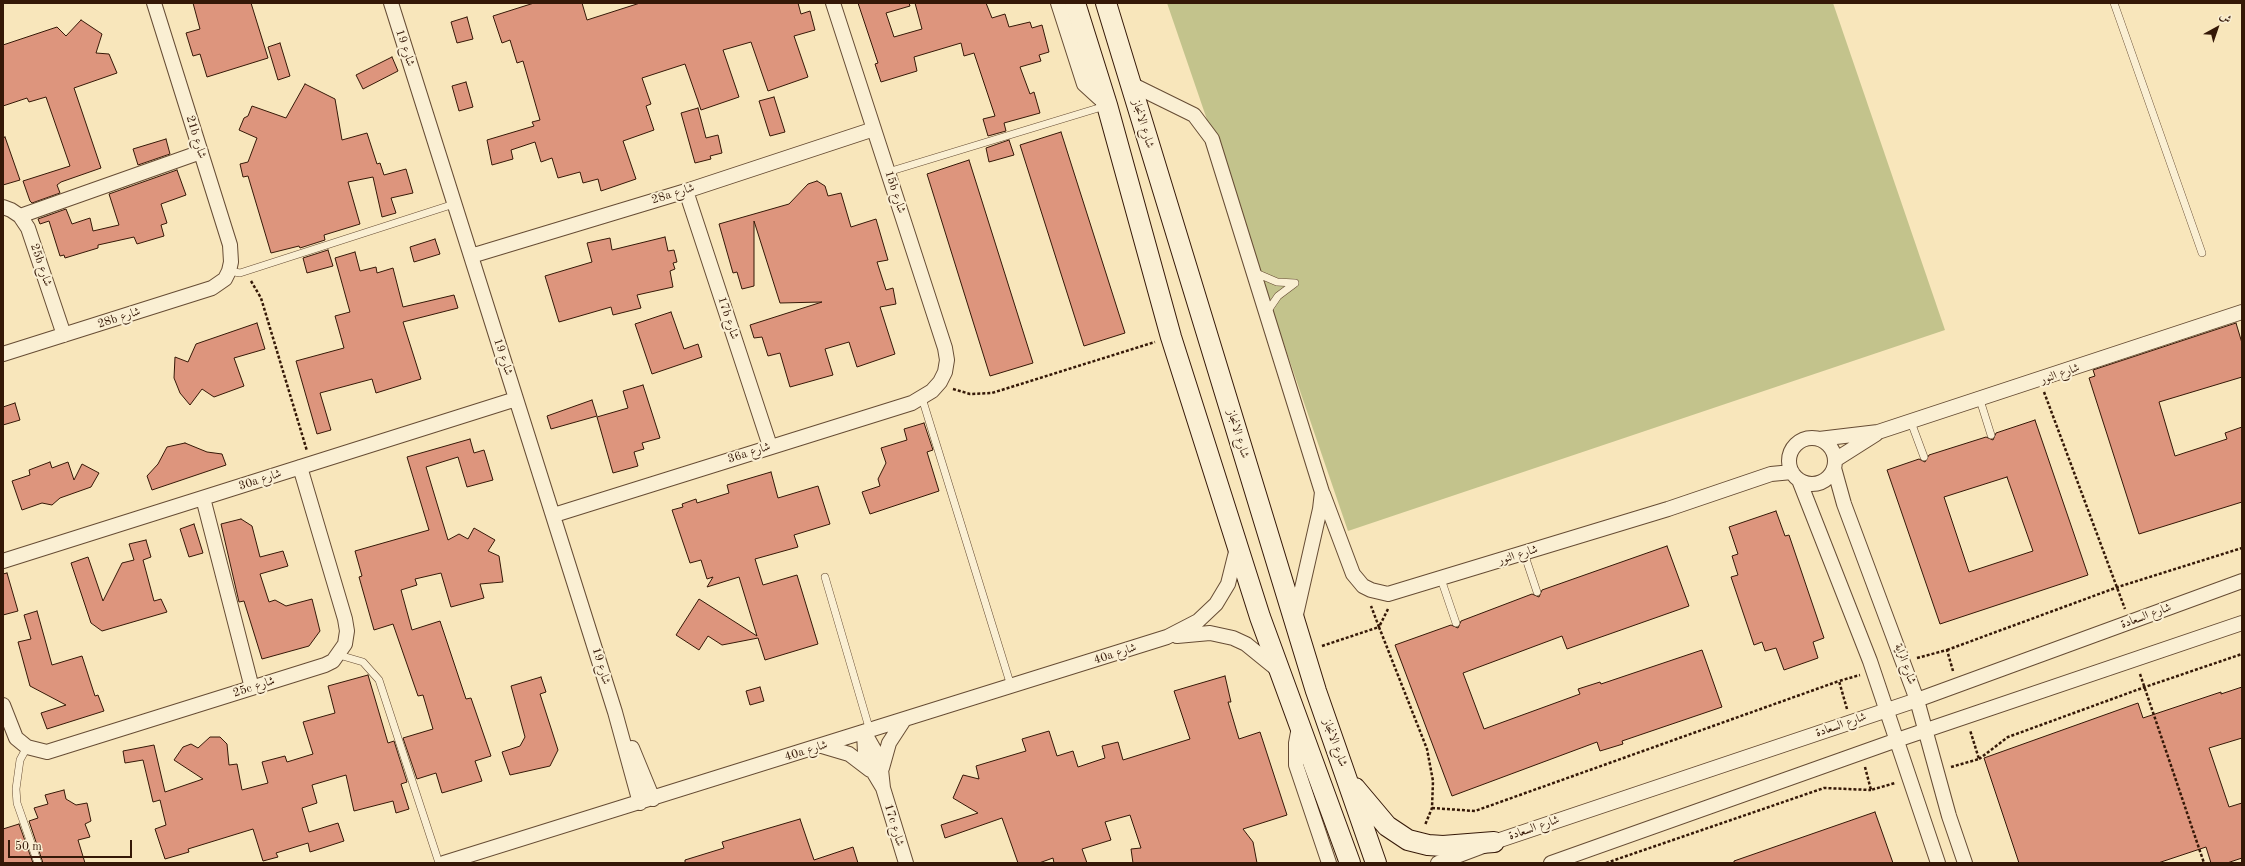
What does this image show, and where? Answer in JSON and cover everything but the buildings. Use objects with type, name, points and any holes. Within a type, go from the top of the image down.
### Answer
[{"type":"street","name":"21b شارع","points":[[154,3],[230,245],[231,262],[234,272]]},
{"type":"street","name":"شارع 19","points":[[392,3],[516,399],[646,801]]},
{"type":"street","name":"15b شارع","points":[[833,3],[945,348],[947,360],[945,372],[940,382]]},
{"type":"street","points":[[1058,3],[1084,84],[1107,105]]},
{"type":"street","points":[[1075,3],[1107,105],[1171,338],[1237,547],[1278,670],[1300,722],[1350,863]]},
{"type":"street","name":"شارع الانجاز","points":[[1106,3],[1294,621],[1376,863]]},
{"type":"street","points":[[1114,3],[1116,34]]},
{"type":"street","points":[[1131,84],[1194,115],[1212,139],[1322,492],[1353,574],[1364,586]]},
{"type":"street","name":"28a شارع","points":[[471,256],[686,191],[874,129]]},
{"type":"street","points":[[3,207],[20,216],[200,152]]},
{"type":"street","name":"17b شارع","points":[[686,191],[770,446]]},
{"type":"street","name":"25b شارع","points":[[20,216],[28,228],[64,335]]},
{"type":"street","name":"28b شارع","points":[[3,354],[212,288],[234,272]]},
{"type":"street","name":"شارع النور","points":[[1878,432],[2039,381],[2242,312]]},
{"type":"street","name":"36a شارع","points":[[554,515],[770,446],[912,403],[922,398],[940,382]]},
{"type":"street","name":"30a شارع","points":[[3,561],[516,399]]},
{"type":"street","points":[[1878,432],[1818,439],[1812,438],[1799,442],[1793,447],[1793,471],[1874,671],[1938,863]]},
{"type":"street","points":[[1793,471],[1805,483],[1820,483],[1826,479],[1835,464],[1878,432]]},
{"type":"street","points":[[1818,439],[1830,447],[1835,464]]},
{"type":"street","name":"شارع الراية","points":[[1835,464],[1844,504],[1917,700],[1965,863]]},
{"type":"street","points":[[305,465],[346,619],[347,631],[345,644],[339,654]]},
{"type":"street","name":"شارع النور","points":[[1364,586],[1380,593],[1396,593],[1771,474],[1793,471]]},
{"type":"street","points":[[1294,621],[1320,509],[1322,492]]},
{"type":"street","points":[[203,498],[252,688]]},
{"type":"street","name":"40a شارع","points":[[444,863],[1167,637],[1198,621],[1216,604],[1228,584],[1237,547]]},
{"type":"street","name":"شارع السعادة","points":[[1438,863],[1494,842],[1917,700],[2242,581]]},
{"type":"street","points":[[1551,863],[1896,740],[1926,732],[2242,623]]},
{"type":"street","name":"40a شارع","points":[[1167,637],[1210,633],[1233,638],[1246,644],[1278,670]]},
{"type":"street","name":"25c شارع","points":[[27,747],[37,751],[58,750],[325,665],[339,654]]},
{"type":"street","points":[[3,705],[16,738],[27,747]]},
{"type":"street","name":"17c شارع","points":[[877,771],[889,744],[904,720]]},
{"type":"street","points":[[1300,722],[1296,743],[1296,766],[1329,863]]},
{"type":"street","name":"17c شارع","points":[[867,731],[876,750],[877,771],[906,863]]},
{"type":"street","points":[[821,746],[849,754],[877,771]]},
{"type":"street","points":[[1348,781],[1387,826],[1399,835],[1418,843],[1443,846],[1494,842]]},
{"type":"lane","points":[[2114,3],[2202,253]]},
{"type":"lane","points":[[888,172],[1107,105]]},
{"type":"lane","points":[[234,272],[454,204]]},
{"type":"lane","points":[[1253,271],[1268,280],[1295,283],[1278,296],[1267,314]]},
{"type":"lane","points":[[922,398],[1011,686]]},
{"type":"lane","points":[[1980,400],[1992,435]]},
{"type":"lane","points":[[1911,422],[1924,457]]},
{"type":"lane","points":[[1524,553],[1537,592]]},
{"type":"lane","points":[[825,577],[867,731]]},
{"type":"lane","points":[[1441,579],[1456,623]]},
{"type":"lane","points":[[339,654],[362,662],[379,680],[439,863]]},
{"type":"lane","points":[[27,747],[18,767],[16,789],[17,803],[38,863]]},
{"type":"path","points":[[234,272],[249,279],[257,287],[305,465]]},
{"type":"path","points":[[940,382],[964,393],[992,393],[1171,338]]},
{"type":"path","points":[[2039,381],[2118,588],[2129,622]]},
{"type":"path","points":[[1904,662],[1947,650],[2118,588],[2242,548]]},
{"type":"path","points":[[1364,586],[1426,750],[1433,781],[1432,808],[1418,843]]},
{"type":"path","points":[[1304,652],[1379,627],[1396,593]]},
{"type":"path","points":[[1947,650],[1957,685]]},
{"type":"path","points":[[1937,771],[1979,759],[2008,737],[2145,687],[2242,654]]},
{"type":"path","points":[[2136,660],[2204,863]]},
{"type":"path","points":[[1432,808],[1475,811],[1839,681],[1874,671]]},
{"type":"path","points":[[1839,681],[1851,721]]},
{"type":"path","points":[[1967,718],[1979,759]]},
{"type":"path","points":[[1860,753],[1871,790]]},
{"type":"path","points":[[1606,863],[1824,788],[1871,790],[1910,779]]},
{"type":"green space","points":[[1167,3],[1833,3],[1945,330],[1348,531]]}]
